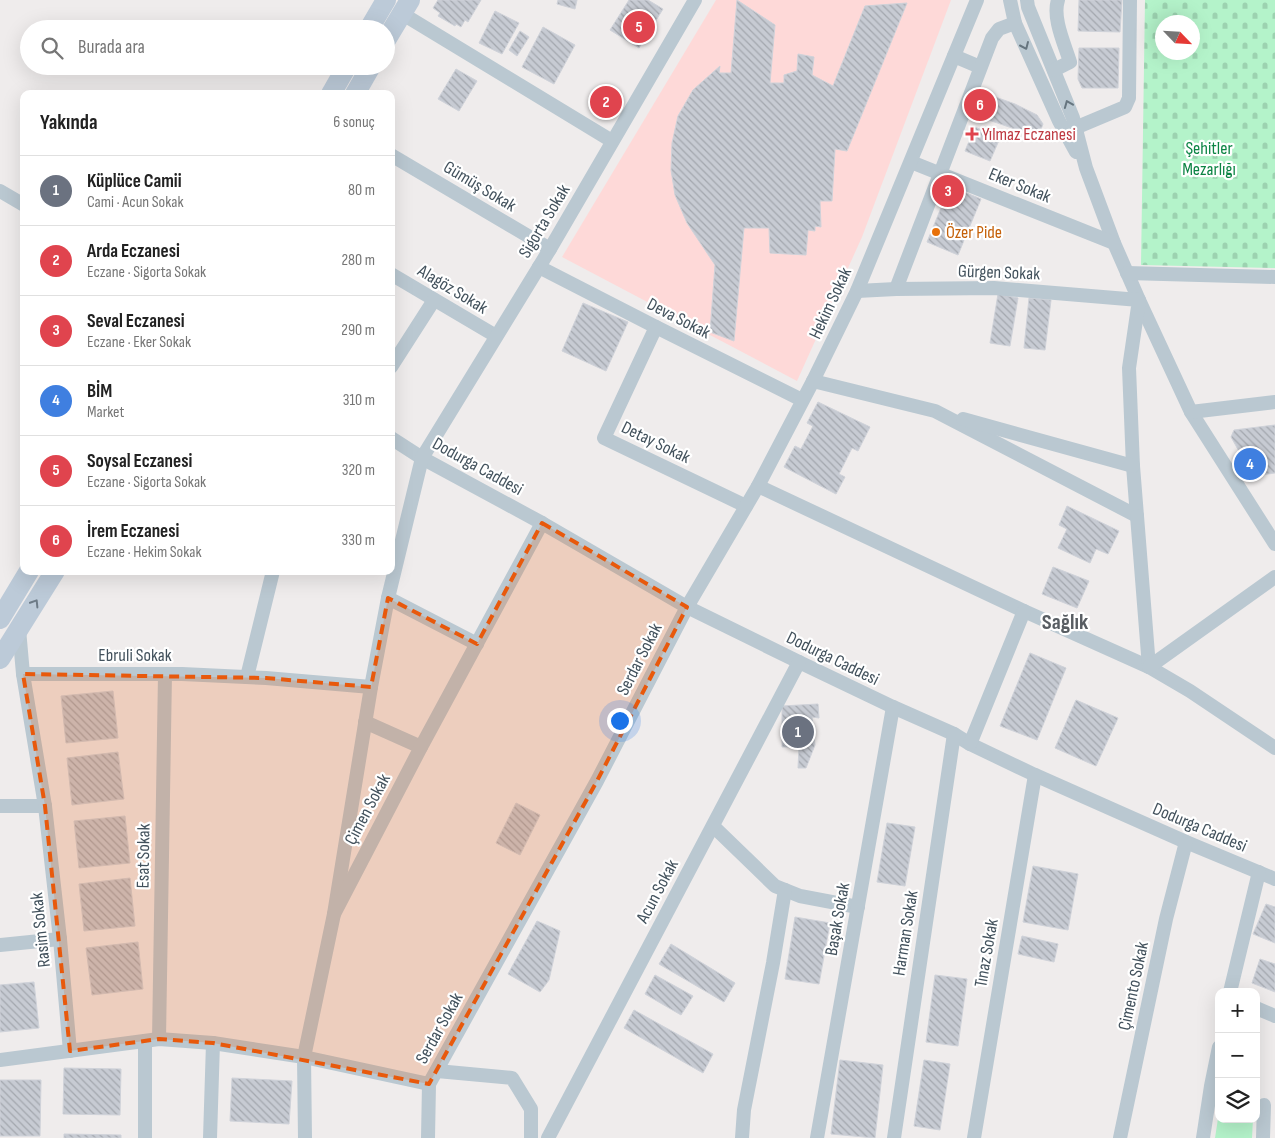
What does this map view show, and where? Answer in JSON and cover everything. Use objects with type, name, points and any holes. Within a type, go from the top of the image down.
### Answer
[{"type":"main road","points":[[374,20],[386,0]]},
{"type":"main road","points":[[395,25],[406,7]]},
{"type":"main road","points":[[333,90],[342,75]]},
{"type":"main road","points":[[357,90],[366,75]]},
{"type":"main road","points":[[0,619],[27,575]]},
{"type":"main road","points":[[0,659],[53,575]]},
{"type":"street","name":"Sigorta Sokak","points":[[395,569],[422,458],[550,249],[695,0]]},
{"type":"street","name":"Hekim Sokak","points":[[687,607],[758,486],[813,381],[857,291],[977,0]]},
{"type":"street","points":[[1010,0],[1015,22],[1059,121],[1086,168]]},
{"type":"street","points":[[1027,0],[1028,7],[1073,118],[1086,168],[1114,242],[1139,300],[1191,412],[1275,544]]},
{"type":"street","points":[[1054,70],[1070,62],[1057,21],[1058,0]]},
{"type":"street","points":[[1075,128],[1125,107],[1129,98],[1130,0]]},
{"type":"street","points":[[406,7],[612,141]]},
{"type":"street","points":[[896,289],[992,38],[999,29],[1015,22]]},
{"type":"street","points":[[954,56],[980,67]]},
{"type":"street","name":"Gümüş Sokak","points":[[395,157],[550,249]]},
{"type":"street","name":"Eker Sokak","points":[[911,162],[1114,242]]},
{"type":"street","points":[[0,191],[20,203]]},
{"type":"street","name":"Deva Sokak","points":[[539,267],[802,400]]},
{"type":"street","points":[[1127,273],[1275,277]]},
{"type":"street","name":"Alagöz Sokak","points":[[395,276],[496,336]]},
{"type":"street","name":"Gürgen Sokak","points":[[857,291],[994,288],[1139,300]]},
{"type":"street","points":[[395,361],[434,300]]},
{"type":"street","points":[[1139,300],[1129,368],[1133,466],[1149,666]]},
{"type":"street","name":"Detay Sokak","points":[[656,327],[604,438],[746,506]]},
{"type":"street","points":[[813,381],[935,411],[1133,466]]},
{"type":"street","points":[[1191,412],[1275,402]]},
{"type":"street","points":[[935,411],[1137,516]]},
{"type":"street","name":"Dodurga Caddesi","points":[[395,441],[422,458],[542,523],[687,607],[893,707],[954,734],[970,744],[1186,842],[1275,879]]},
{"type":"street","points":[[758,486],[1024,611],[1149,666],[1275,748]]},
{"type":"street","name":"Çimen Sokak","points":[[305,1138],[304,1057],[334,914],[421,747],[542,523]]},
{"type":"street","points":[[247,677],[271,575]]},
{"type":"street","name":"Sigorta Sokak","points":[[334,914],[371,687],[394,575]]},
{"type":"street","points":[[1149,666],[1275,577]]},
{"type":"street","points":[[388,598],[477,644]]},
{"type":"street","name":"Serdar Sokak","points":[[0,1060],[152,1040],[213,1044],[304,1057],[429,1084],[597,781],[687,607]]},
{"type":"street","points":[[970,744],[1024,611]]},
{"type":"street","name":"Rasim Sokak","points":[[19,629],[23,674],[45,806],[70,1051]]},
{"type":"street","name":"Acun Sokak","points":[[548,1138],[799,662]]},
{"type":"street","name":"Ebruli Sokak","points":[[23,674],[165,674],[247,677],[371,687]]},
{"type":"street","name":"Esat Sokak","points":[[145,1138],[152,1040],[165,674]]},
{"type":"street","name":"Başak Sokak","points":[[817,1138],[893,707]]},
{"type":"street","points":[[365,722],[421,747]]},
{"type":"street","name":"Harman Sokak","points":[[894,1138],[954,734]]},
{"type":"street","name":"Tınaz Sokak","points":[[974,1138],[1035,774]]},
{"type":"street","points":[[0,806],[45,806]]},
{"type":"street","points":[[713,826],[775,886],[800,896],[858,907]]},
{"type":"street","name":"Çimento Sokak","points":[[1120,1138],[1166,919],[1186,842]]},
{"type":"street","points":[[1231,988],[1259,872]]},
{"type":"street","points":[[742,1138],[744,1110],[785,890]]},
{"type":"street","points":[[0,945],[60,939]]},
{"type":"street","points":[[1260,1010],[1275,1016]]},
{"type":"street","points":[[210,1138],[213,1044]]},
{"type":"street","points":[[437,1071],[512,1078],[531,1109],[532,1138]]},
{"type":"street","points":[[428,1138],[429,1084]]},
{"type":"street","points":[[1203,1138],[1215,1087]]},
{"type":"street","points":[[1263,1138],[1265,1105]]},
{"type":"highlighted area","points":[[542,523],[687,607],[597,781],[429,1084],[213,1043],[159,1039],[70,1051],[45,806],[23,674],[266,678],[371,687],[388,598],[477,644]]},
{"type":"shaded area","points":[[716,0],[951,0],[862,237],[797,381],[562,257]]},
{"type":"green space","name":"Şehitler Mezarlığı","points":[[1145,0],[1275,0],[1275,268],[1141,265]]},
{"type":"green space","points":[[1217,1123],[1253,1123],[1252,1138],[1215,1138]]},
{"type":"building","points":[[438,0],[481,0],[468,22],[465,20],[461,27],[456,24],[455,26],[438,16],[440,13],[433,8]]},
{"type":"building","points":[[558,0],[577,0],[575,9],[557,4]]},
{"type":"building","points":[[629,0],[648,0],[663,9],[639,48],[610,30]]},
{"type":"building","points":[[737,0],[775,25],[770,83],[784,83],[784,75],[797,71],[798,54],[814,57],[812,75],[833,86],[865,6],[907,3],[847,151],[835,149],[832,201],[820,201],[821,227],[815,226],[815,231],[808,230],[806,255],[770,253],[769,228],[744,228],[734,341],[710,332],[715,265],[687,223],[675,195],[671,170],[672,143],[678,116],[693,90],[720,66],[719,73],[731,73]]},
{"type":"building","points":[[1079,0],[1122,0],[1120,32],[1078,31]]},
{"type":"building","points":[[495,11],[519,23],[502,54],[479,43]]},
{"type":"building","points":[[543,27],[575,45],[554,84],[522,67]]},
{"type":"building","points":[[520,31],[529,37],[517,56],[509,50]]},
{"type":"building","points":[[1079,48],[1119,48],[1118,88],[1082,88],[1078,79]]},
{"type":"building","points":[[456,69],[477,81],[459,111],[438,99]]},
{"type":"building","points":[[984,93],[1015,104],[1037,115],[1043,124],[1038,137],[977,116]]},
{"type":"building","points":[[975,127],[1000,138],[990,161],[965,151]]},
{"type":"building","points":[[950,186],[981,199],[958,255],[927,242]]},
{"type":"building","points":[[998,294],[1018,298],[1010,346],[990,343]]},
{"type":"building","points":[[1029,298],[1051,300],[1045,350],[1024,348]]},
{"type":"building","points":[[583,303],[628,322],[606,371],[562,351]]},
{"type":"building","points":[[818,402],[870,427],[858,451],[852,448],[839,474],[845,477],[836,494],[784,467],[795,446],[801,449],[813,426],[807,423]]},
{"type":"building","points":[[1275,425],[1275,473],[1253,476],[1231,437],[1234,430]]},
{"type":"building","points":[[1067,506],[1119,531],[1108,554],[1096,549],[1090,563],[1058,548],[1067,529],[1059,525]]},
{"type":"building","points":[[1053,567],[1089,581],[1077,608],[1042,594]]},
{"type":"building","points":[[1030,653],[1066,668],[1037,740],[1000,726]]},
{"type":"building","points":[[113,691],[118,738],[66,743],[61,696]]},
{"type":"building","points":[[1076,700],[1118,718],[1096,766],[1055,748]]},
{"type":"building","points":[[818,704],[819,718],[812,717],[815,745],[806,768],[798,768],[799,747],[782,747],[782,706]]},
{"type":"building","points":[[118,752],[124,799],[72,805],[67,758]]},
{"type":"building","points":[[516,803],[540,815],[520,855],[496,843]]},
{"type":"building","points":[[125,816],[130,863],[79,868],[74,821]]},
{"type":"building","points":[[887,823],[915,827],[905,886],[877,882]]},
{"type":"building","points":[[1033,866],[1078,874],[1068,930],[1023,922]]},
{"type":"building","points":[[130,878],[135,926],[84,931],[79,884]]},
{"type":"building","points":[[1266,904],[1275,907],[1275,943],[1253,934]]},
{"type":"building","points":[[795,917],[830,923],[819,984],[785,979]]},
{"type":"building","points":[[537,921],[560,931],[549,980],[540,992],[508,974]]},
{"type":"building","points":[[1022,936],[1058,944],[1054,962],[1018,954]]},
{"type":"building","points":[[138,942],[143,989],[92,995],[86,948]]},
{"type":"building","points":[[671,944],[735,983],[724,1002],[659,964]]},
{"type":"building","points":[[1260,959],[1275,964],[1275,992],[1252,983]]},
{"type":"building","points":[[655,975],[693,996],[681,1015],[645,994]]},
{"type":"building","points":[[935,975],[967,979],[958,1046],[926,1042]]},
{"type":"building","points":[[34,982],[39,1028],[0,1032],[0,985]]},
{"type":"building","points":[[634,1010],[713,1054],[703,1073],[624,1028]]},
{"type":"building","points":[[840,1060],[883,1065],[875,1138],[831,1134]]},
{"type":"building","points":[[924,1060],[950,1064],[940,1130],[914,1126]]},
{"type":"building","points":[[64,1068],[121,1069],[120,1115],[63,1114]]},
{"type":"building","points":[[232,1078],[292,1081],[289,1124],[230,1121]]},
{"type":"building","points":[[0,1080],[41,1080],[40,1136],[0,1136]]},
{"type":"building","points":[[64,1134],[121,1135],[121,1138],[64,1138]]},
{"type":"place","name":"Soysal Eczanesi","points":[[639,27]]},
{"type":"place","name":"Arda Eczanesi","points":[[606,102]]},
{"type":"place","name":"İrem Eczanesi","points":[[980,105]]},
{"type":"place","name":"Yılmaz Eczanesi","points":[[972,134]]},
{"type":"place","name":"Seval Eczanesi","points":[[948,191]]},
{"type":"place","name":"Özer Pide","points":[[936,232]]},
{"type":"place","name":"BİM","points":[[1250,464]]},
{"type":"place","name":"Küplüce Camii","points":[[798,732]]},
{"type":"district","name":"Sağlık","points":[[1065,621]]}]
